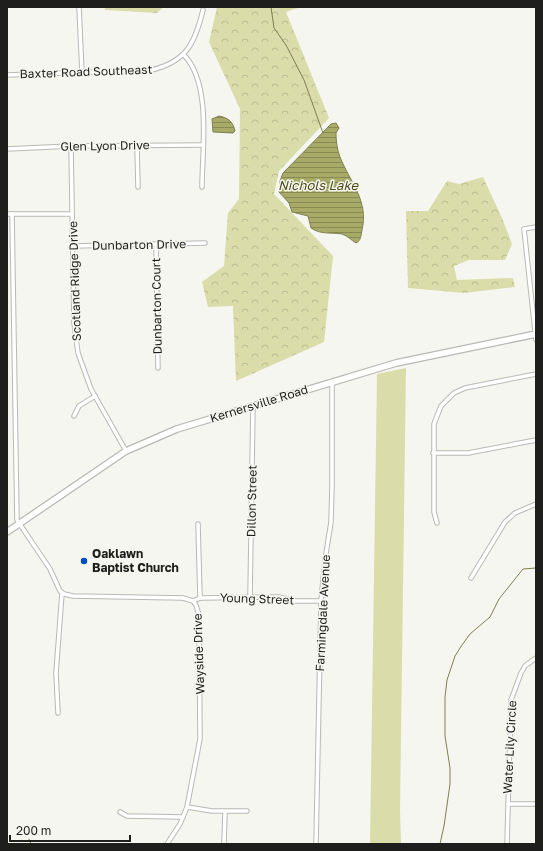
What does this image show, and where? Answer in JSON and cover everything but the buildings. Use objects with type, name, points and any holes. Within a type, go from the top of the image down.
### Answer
[{"type":"main road","name":"Kernersville Road","points":[[7,532],[126,451],[177,429],[396,363],[536,336]]},
{"type":"street","points":[[79,7],[82,73]]},
{"type":"street","name":"Baxter Road Southeast","points":[[7,75],[152,70],[165,67],[184,55],[198,32],[203,10]]},
{"type":"street","points":[[184,55],[197,77],[201,93],[203,109],[202,187]]},
{"type":"street","name":"Glen Lyon Drive","points":[[7,149],[71,146],[202,145]]},
{"type":"street","name":"Scotland Ridge Drive","points":[[71,146],[76,343],[83,372],[126,451]]},
{"type":"street","points":[[136,146],[138,187]]},
{"type":"street","points":[[7,214],[72,214]]},
{"type":"street","points":[[12,214],[17,520],[50,569],[62,593],[56,673],[58,713]]},
{"type":"street","points":[[536,227],[524,230],[536,336]]},
{"type":"street","name":"Dunbarton Drive","points":[[73,246],[205,243]]},
{"type":"street","name":"Dunbarton Court","points":[[156,244],[158,368]]},
{"type":"street","points":[[437,523],[434,512],[435,417],[441,406],[448,397],[465,388],[536,374]]},
{"type":"street","name":"Farmingdale Avenue","points":[[316,844],[321,602],[332,510],[332,382]]},
{"type":"street","points":[[74,416],[79,406],[95,396]]},
{"type":"street","name":"Dillon Street","points":[[250,598],[253,405]]},
{"type":"street","points":[[434,453],[468,453],[536,440]]},
{"type":"street","points":[[471,578],[505,522],[515,513],[536,504]]},
{"type":"street","points":[[198,524],[200,598]]},
{"type":"street","name":"Wayside Drive","points":[[62,593],[73,596],[178,597],[193,601],[198,610],[200,620],[201,726],[197,762],[187,807],[167,844]]},
{"type":"street","name":"Young Street","points":[[193,601],[200,598],[279,598],[321,602]]},
{"type":"street","name":"Water Lily Circle","points":[[507,844],[511,700],[525,666],[536,658]]},
{"type":"street","points":[[508,804],[536,804]]},
{"type":"street","points":[[187,807],[225,812],[247,812]]},
{"type":"street","points":[[120,812],[126,816],[182,817]]},
{"type":"street","points":[[224,844],[225,812]]},
{"type":"green space","points":[[105,7],[164,7],[157,13],[105,10]]},
{"type":"green space","points":[[217,7],[301,7],[286,12],[329,118],[279,171],[274,194],[333,256],[324,342],[236,381],[233,306],[208,307],[202,282],[224,266],[228,213],[239,199],[240,109],[209,42]]},
{"type":"green space","points":[[483,177],[512,244],[505,260],[469,260],[454,266],[457,280],[513,278],[515,287],[464,293],[408,288],[406,211],[428,211],[447,181],[459,184]]},
{"type":"green space","points":[[406,368],[400,810],[401,844],[370,844],[377,374]]},
{"type":"water","points":[[219,116],[228,119],[232,123],[235,131],[233,133],[213,132],[212,119]]},
{"type":"water","name":"Nichols Lake","points":[[336,123],[339,128],[336,133],[339,154],[361,201],[363,210],[361,236],[359,241],[356,243],[342,234],[322,232],[311,228],[308,216],[292,212],[289,203],[279,192],[280,181],[283,173],[331,124]]},
{"type":"waterway","points":[[271,7],[274,28],[286,45],[304,80],[323,133]]},
{"type":"waterway","points":[[440,844],[450,784],[450,768],[445,736],[445,697],[447,680],[455,656],[470,634],[490,617],[499,599],[523,569],[536,568]]},
{"type":"waterway","points":[[29,839],[31,844]]},
{"type":"place","name":"Oaklawn Baptist Church","points":[[84,561]]}]
